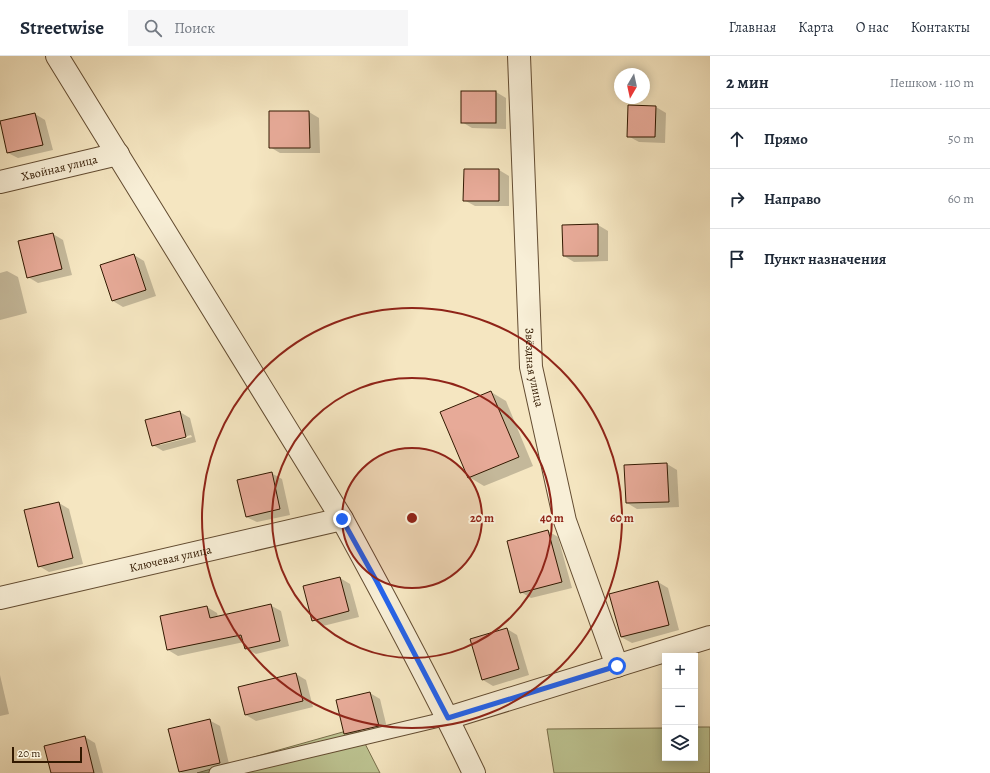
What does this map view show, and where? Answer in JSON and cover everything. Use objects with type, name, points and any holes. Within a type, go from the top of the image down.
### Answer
[{"type":"street","points":[[57,56],[342,519],[377,582],[448,718],[474,773]]},
{"type":"street","name":"Звёздная улица","points":[[519,56],[531,367],[566,521],[617,666]]},
{"type":"street","name":"Хвойная улица","points":[[0,182],[118,154]]},
{"type":"street","name":"Ключевая улица","points":[[0,598],[342,519]]},
{"type":"street","points":[[448,718],[710,637]]},
{"type":"lane","points":[[216,773],[448,718]]},
{"type":"green space","points":[[698,727],[710,727],[710,773],[554,773],[547,729],[662,728],[662,761],[698,761]]},
{"type":"green space","points":[[357,728],[380,773],[197,773]]},
{"type":"building","points":[[461,91],[496,91],[496,123],[461,123]]},
{"type":"building","points":[[628,105],[656,106],[655,137],[627,137]]},
{"type":"building","points":[[269,111],[309,111],[310,148],[269,148]]},
{"type":"building","points":[[35,113],[43,145],[7,153],[0,121]]},
{"type":"building","points":[[464,169],[499,169],[499,201],[463,201]]},
{"type":"building","points":[[598,224],[598,256],[563,256],[562,225]]},
{"type":"building","points":[[53,233],[62,269],[27,278],[18,241]]},
{"type":"building","points":[[134,254],[146,290],[112,301],[100,265]]},
{"type":"building","points":[[491,391],[519,457],[468,478],[440,412]]},
{"type":"building","points":[[180,411],[186,437],[152,446],[145,420]]},
{"type":"building","points":[[667,463],[669,502],[626,503],[624,465]]},
{"type":"building","points":[[272,472],[280,509],[246,517],[237,480]]},
{"type":"building","points":[[59,502],[73,558],[38,567],[24,510]]},
{"type":"building","points":[[548,530],[562,582],[520,593],[507,541]]},
{"type":"building","points":[[340,577],[349,611],[312,621],[303,586]]},
{"type":"building","points":[[658,581],[669,625],[621,637],[609,594]]},
{"type":"building","points":[[271,604],[280,641],[245,649],[241,635],[167,650],[160,616],[207,606],[210,618]]},
{"type":"building","points":[[507,628],[519,669],[482,680],[470,639]]},
{"type":"building","points":[[296,673],[303,701],[245,715],[238,687]]},
{"type":"building","points":[[370,692],[379,726],[344,734],[336,700]]},
{"type":"building","points":[[210,719],[220,763],[179,772],[168,729]]},
{"type":"building","points":[[85,736],[94,773],[51,773],[44,746]]},
{"type":"route","points":[[342,519],[377,582],[448,718],[617,666]]}]
